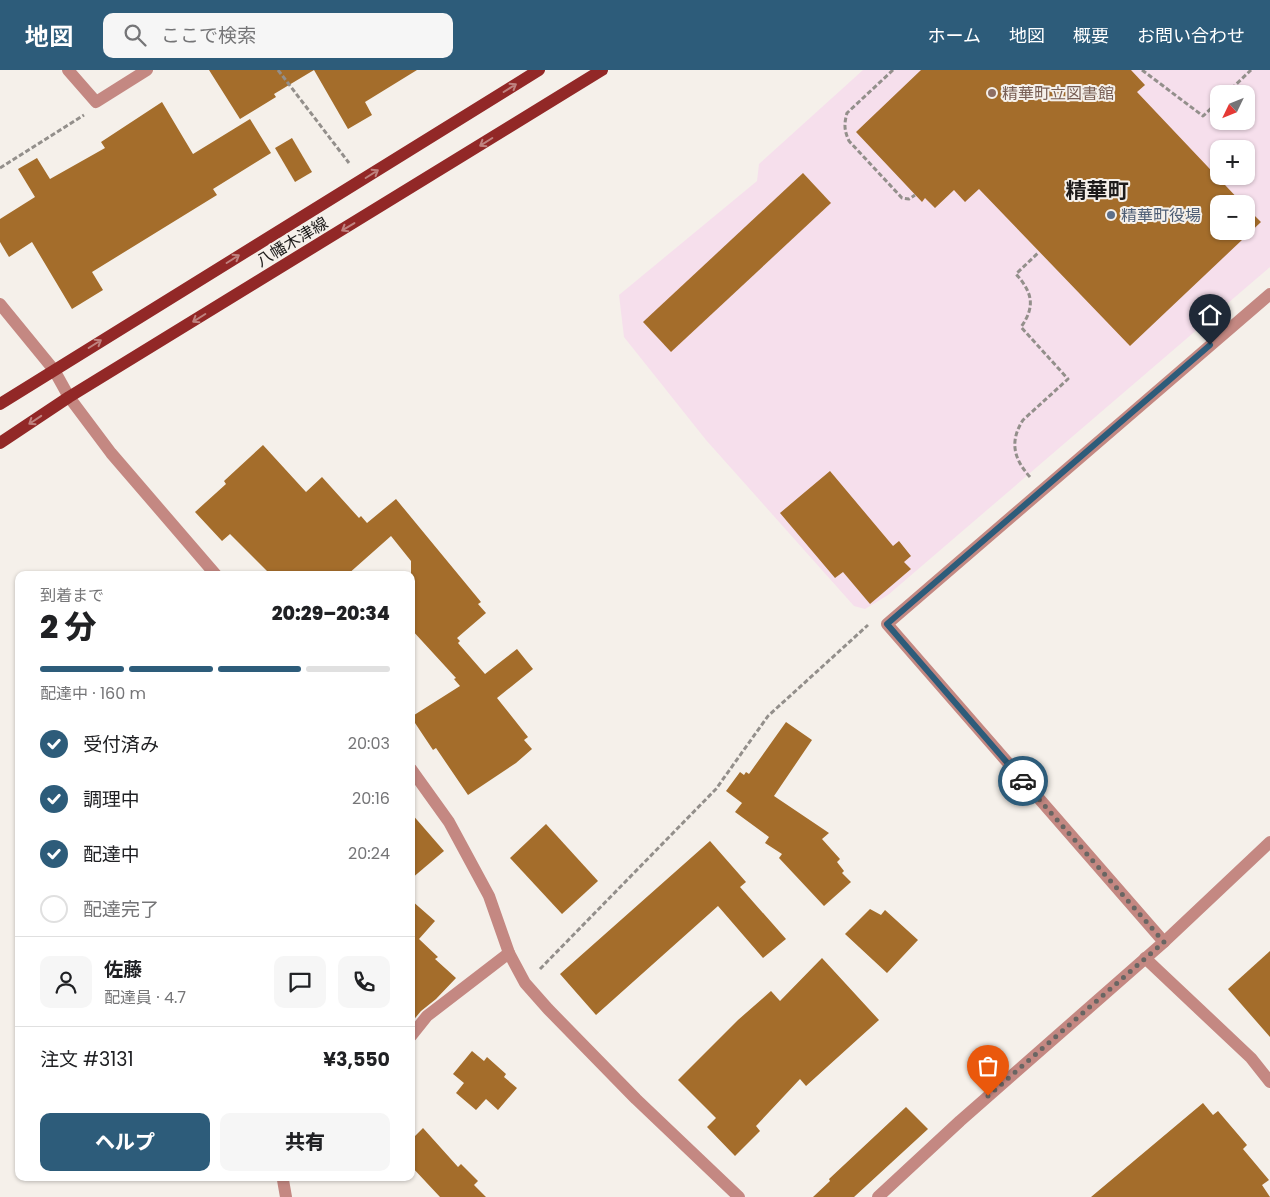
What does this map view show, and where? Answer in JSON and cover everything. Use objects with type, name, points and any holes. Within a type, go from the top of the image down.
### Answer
[{"type":"main road","name":"八幡木津線","points":[[0,404],[539,70]]},
{"type":"main road","name":"八幡木津線","points":[[0,443],[69,397],[602,70]]},
{"type":"street","points":[[68,70],[96,102],[147,70]]},
{"type":"street","points":[[1164,942],[887,624],[1270,294]]},
{"type":"street","points":[[0,304],[54,370],[69,397],[111,453],[213,571]]},
{"type":"street","points":[[415,774],[450,822],[489,896],[508,954],[525,983],[630,1092],[739,1197]]},
{"type":"street","points":[[878,1197],[1164,942],[1270,842]]},
{"type":"street","points":[[415,1031],[427,1016],[508,954]]},
{"type":"street","points":[[1145,958],[1250,1058],[1270,1082]]},
{"type":"street","points":[[282,1181],[286,1197]]},
{"type":"path","points":[[278,70],[349,163]]},
{"type":"path","points":[[892,70],[847,113],[844,122],[844,132],[849,141],[902,198],[909,199],[915,195]]},
{"type":"path","points":[[1142,70],[1203,116],[1210,109]]},
{"type":"path","points":[[1235,85],[1251,70]]},
{"type":"path","points":[[0,168],[87,113],[96,102]]},
{"type":"path","points":[[1031,478],[1022,468],[1014,446],[1018,428],[1023,420],[1068,378],[1021,327],[1027,319],[1031,301],[1029,290],[1016,274],[1039,252]]},
{"type":"path","points":[[525,983],[716,789],[768,716],[872,622]]},
{"type":"shaded area","points":[[863,70],[1270,70],[1270,267],[888,595],[865,609],[854,606],[706,440],[624,337],[619,295],[757,181],[759,164]]},
{"type":"building","points":[[209,70],[314,70],[274,94],[276,97],[240,119]]},
{"type":"building","points":[[314,70],[417,70],[365,102],[372,115],[348,129]]},
{"type":"building","name":"精華町役場","points":[[921,70],[1131,70],[1145,85],[1137,92],[1210,169],[1210,185],[1225,185],[1234,195],[1210,195],[1210,240],[1242,240],[1130,346],[979,189],[965,202],[954,190],[935,208],[925,198],[922,202],[856,132]]},
{"type":"building","points":[[162,102],[193,154],[250,119],[271,153],[213,189],[217,195],[92,272],[103,290],[72,309],[32,242],[9,257],[0,242],[0,219],[35,197],[18,169],[37,158],[50,179],[105,148],[101,142]]},
{"type":"building","points":[[292,138],[312,172],[295,182],[275,148]]},
{"type":"building","points":[[803,173],[831,203],[671,352],[643,322]]},
{"type":"building","name":"精華町役場","points":[[1255,216],[1261,222],[1255,228]]},
{"type":"building","points":[[263,445],[306,492],[322,477],[359,518],[361,516],[367,523],[396,499],[481,602],[478,604],[486,613],[457,638],[460,641],[458,643],[485,674],[517,649],[533,669],[497,698],[528,737],[524,740],[532,749],[516,763],[468,795],[436,748],[433,750],[415,723],[415,714],[460,686],[454,679],[456,678],[415,633],[415,571],[411,571],[411,561],[391,536],[352,571],[267,571],[230,534],[222,541],[195,512],[226,484],[224,481]]},
{"type":"building","points":[[830,471],[893,546],[899,541],[911,556],[904,562],[911,569],[870,604],[843,572],[835,578],[780,513]]},
{"type":"building","points":[[786,722],[812,740],[774,796],[829,833],[822,839],[840,859],[837,862],[844,871],[842,873],[851,882],[824,906],[779,858],[782,854],[765,843],[769,837],[735,812],[742,803],[726,791],[740,772],[744,775],[746,772],[749,774]]},
{"type":"building","points":[[415,818],[444,851],[415,876]]},
{"type":"building","points":[[546,824],[598,881],[562,914],[510,858]]},
{"type":"building","points":[[710,841],[746,882],[740,887],[786,939],[763,958],[718,906],[596,1015],[560,974]]},
{"type":"building","points":[[415,904],[435,921],[419,939],[438,957],[435,959],[456,978],[436,999],[415,1018]]},
{"type":"building","points":[[870,909],[881,915],[885,910],[918,940],[887,973],[845,934]]},
{"type":"building","points":[[1270,951],[1270,1037],[1228,989]]},
{"type":"building","points":[[822,958],[879,1020],[806,1086],[800,1079],[756,1126],[760,1131],[735,1156],[707,1127],[716,1118],[678,1080],[738,1020],[771,991],[780,1001]]},
{"type":"building","points":[[472,1051],[484,1061],[487,1057],[506,1074],[504,1077],[517,1088],[498,1110],[486,1099],[476,1110],[456,1093],[464,1083],[453,1074]]},
{"type":"building","points":[[1203,1103],[1213,1115],[1218,1111],[1247,1145],[1243,1149],[1269,1180],[1262,1185],[1270,1197],[1091,1197]]},
{"type":"building","points":[[906,1107],[928,1129],[854,1197],[813,1197],[830,1181],[829,1179]]},
{"type":"building","points":[[423,1128],[458,1167],[461,1164],[478,1181],[474,1185],[486,1197],[440,1197],[415,1170],[415,1136]]},
{"type":"way so far","points":[[988,1096],[1164,942],[1023,781]]},
{"type":"place","name":"精華町立図書館","points":[[992,93]]},
{"type":"place","name":"精華町役場","points":[[1111,215]]},
{"type":"district","name":"精華町","points":[[1097,190]]},
{"type":"route","points":[[1023,781],[887,624],[1210,345]]}]
